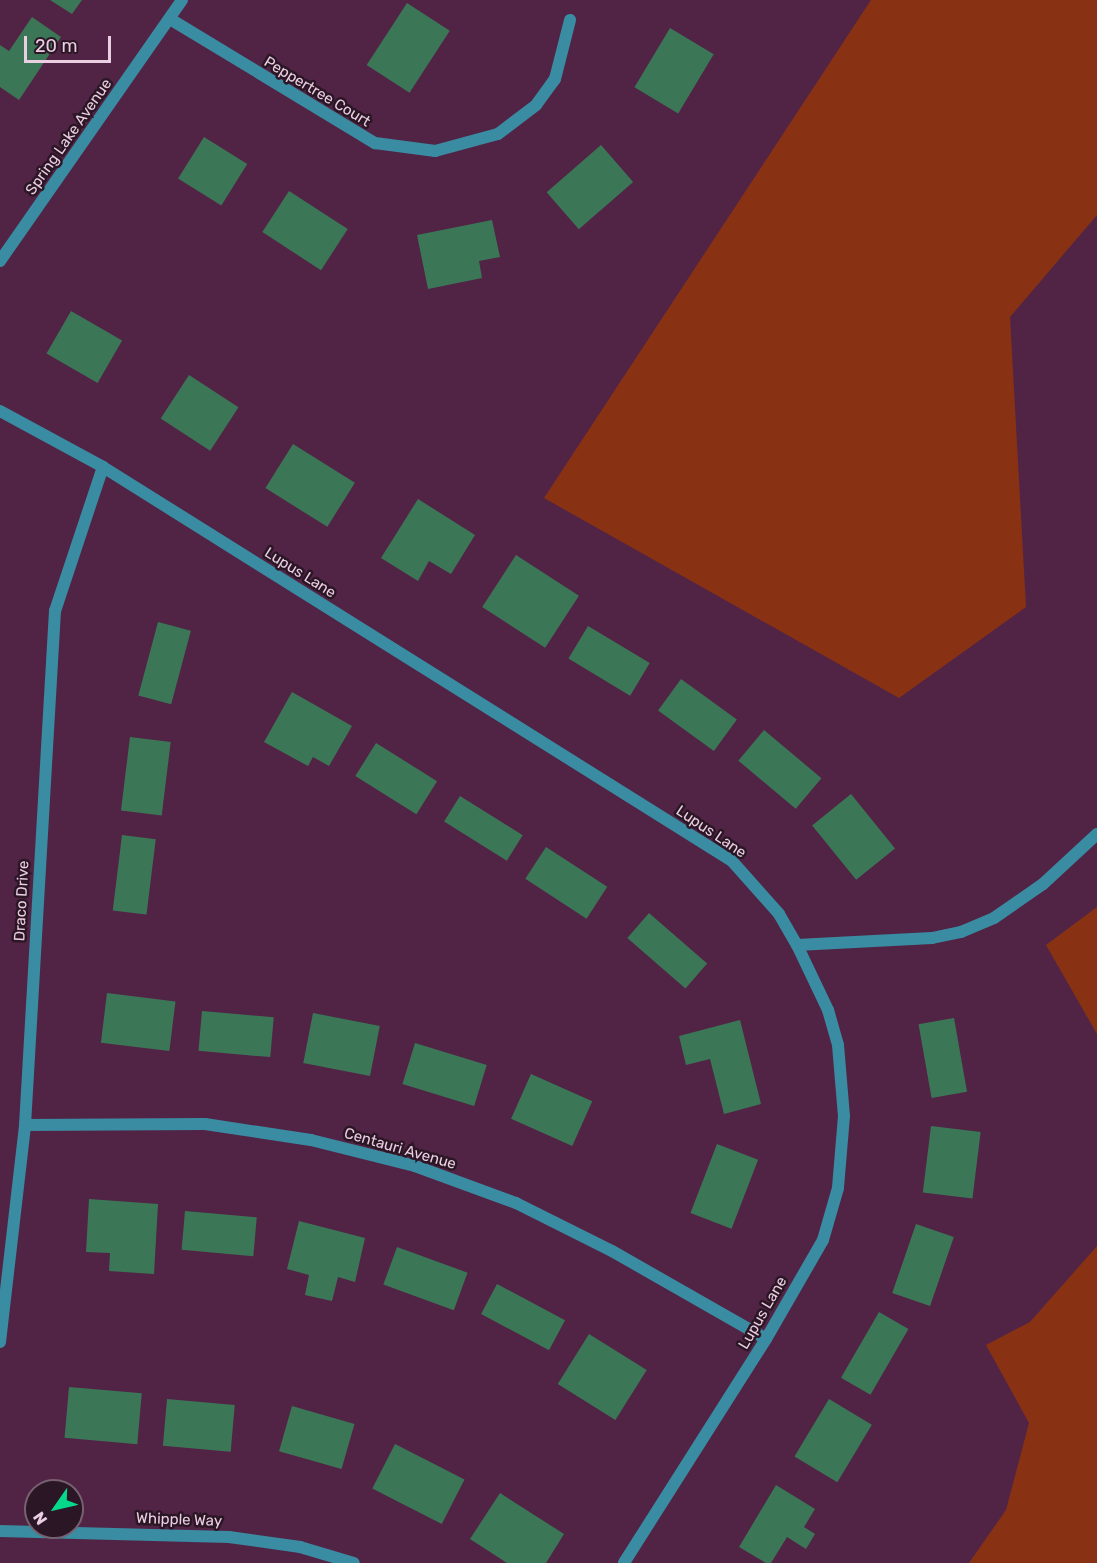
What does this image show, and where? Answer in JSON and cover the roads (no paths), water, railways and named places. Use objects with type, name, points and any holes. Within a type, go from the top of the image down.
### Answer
[{"type":"street","name":"Spring Lake Avenue","points":[[0,261],[182,0]]},
{"type":"street","name":"Peppertree Court","points":[[170,19],[334,122],[375,143],[435,151],[498,134],[536,105],[555,79],[570,20]]},
{"type":"street","name":"Lupus Lane","points":[[0,411],[103,468],[732,861],[779,914],[797,945],[828,1010],[838,1045],[843,1080],[843,1152],[838,1188],[823,1240],[766,1339],[624,1563]]},
{"type":"street","name":"Draco Drive","points":[[0,1342],[25,1125],[55,611],[103,468]]},
{"type":"street","points":[[797,945],[932,938],[961,932],[994,918],[1042,884],[1097,834]]},
{"type":"street","name":"Centauri Avenue","points":[[25,1125],[205,1124],[311,1140],[415,1166],[537,1213],[766,1339]]},
{"type":"street","name":"Whipple Way","points":[[0,1531],[229,1537],[300,1546],[354,1563]]}]
